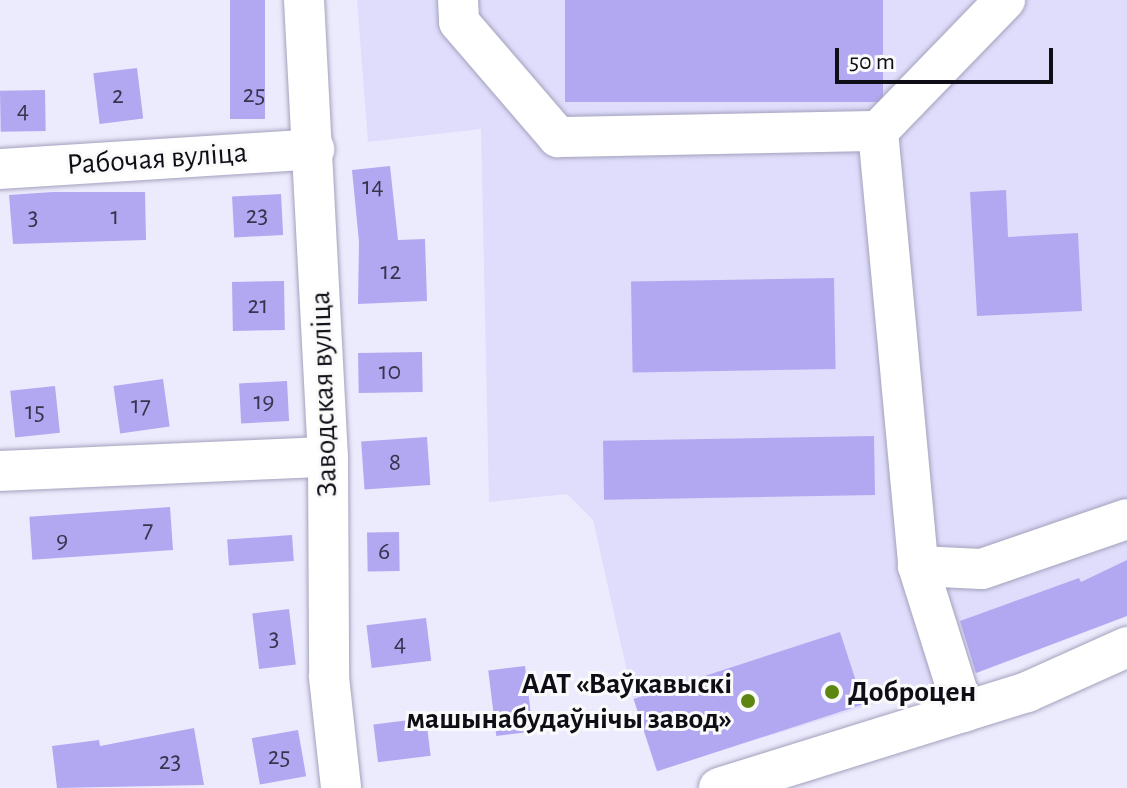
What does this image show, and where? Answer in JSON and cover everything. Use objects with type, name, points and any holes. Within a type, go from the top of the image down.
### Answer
[{"type":"street","name":"Заводская вуліца","points":[[304,0],[328,457],[329,677],[341,788]]},
{"type":"street","points":[[458,0],[459,22],[558,137],[878,131],[1005,0]]},
{"type":"street","points":[[878,131],[918,566],[964,712]]},
{"type":"street","name":"Рабочая вуліца","points":[[0,169],[314,149]]},
{"type":"street","points":[[1,471],[328,457]]},
{"type":"street","points":[[918,566],[982,569],[1127,519]]},
{"type":"street","points":[[719,788],[1027,692],[1127,647]]},
{"type":"shaded area","name":"ААТ «Ваўкавыскі машынабудаўнічы завод»","points":[[357,0],[1127,0],[1127,616],[973,674],[656,770],[633,698],[593,520],[567,494],[489,502],[481,129],[368,142]]},
{"type":"building","points":[[230,0],[265,0],[265,119],[230,119]]},
{"type":"building","points":[[565,0],[883,0],[883,102],[565,102]]},
{"type":"building","points":[[137,68],[143,119],[100,124],[93,73]]},
{"type":"building","points":[[45,90],[46,131],[1,132],[0,91]]},
{"type":"building","points":[[390,166],[398,240],[425,239],[427,301],[358,304],[359,242],[352,170]]},
{"type":"building","points":[[1006,190],[1008,237],[1078,233],[1082,311],[977,316],[970,192]]},
{"type":"building","points":[[145,192],[146,240],[13,244],[9,195]]},
{"type":"building","points":[[281,194],[283,235],[234,238],[232,197]]},
{"type":"building","points":[[834,278],[836,369],[633,373],[631,282]]},
{"type":"building","points":[[284,281],[285,330],[233,331],[232,282]]},
{"type":"building","points":[[422,352],[423,392],[359,393],[358,353]]},
{"type":"building","points":[[163,379],[170,427],[120,433],[113,386]]},
{"type":"building","points":[[287,381],[289,421],[241,423],[239,384]]},
{"type":"building","points":[[55,386],[60,433],[15,437],[10,391]]},
{"type":"building","points":[[874,436],[875,495],[604,500],[603,441]]},
{"type":"building","points":[[427,437],[430,485],[365,489],[361,442]]},
{"type":"building","points":[[170,507],[173,550],[32,560],[29,517]]},
{"type":"building","points":[[399,532],[400,571],[368,572],[367,533]]},
{"type":"building","points":[[292,535],[294,561],[229,565],[227,540]]},
{"type":"building","points":[[1127,560],[1127,616],[976,673],[960,621],[1079,578],[1081,582]]},
{"type":"building","points":[[289,609],[296,665],[259,669],[252,614]]},
{"type":"building","points":[[426,618],[431,661],[372,668],[366,625]]},
{"type":"building","name":"ААТ «Ваўкавыскі машынабудаўнічы завод»","points":[[840,632],[863,704],[657,771],[634,699]]},
{"type":"building","points":[[525,666],[533,732],[496,736],[488,671]]},
{"type":"building","points":[[426,718],[431,756],[378,762],[373,724]]},
{"type":"building","points":[[194,728],[204,785],[57,788],[52,746],[99,740],[100,746]]},
{"type":"building","points":[[298,730],[306,776],[260,784],[252,738]]},
{"type":"place","name":"Доброцен","points":[[832,692]]},
{"type":"place","name":"ААТ «Ваўкавыскі машынабудаўнічы завод»","points":[[748,701]]}]
